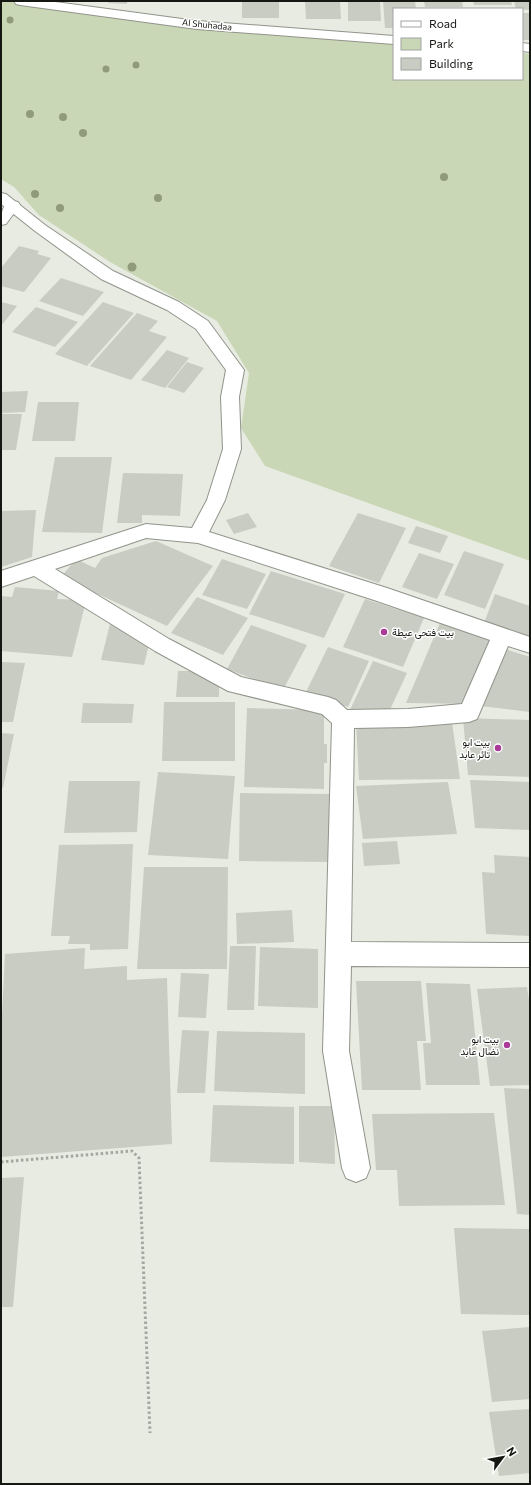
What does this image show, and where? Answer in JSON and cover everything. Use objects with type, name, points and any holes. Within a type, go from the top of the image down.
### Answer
[{"type":"street","name":"Al Shuhadaa","points":[[20,1],[48,2],[197,25],[393,40]]},
{"type":"street","points":[[7,201],[40,228],[106,275],[173,306],[202,325],[235,370],[230,397],[232,448],[216,500],[198,536]]},
{"type":"street","points":[[1,579],[146,531],[198,536],[380,594],[530,645]]},
{"type":"street","points":[[36,567],[162,645],[236,685],[328,706],[343,719],[408,718],[469,713],[502,636]]},
{"type":"street","points":[[343,719],[336,1050],[356,1168]]},
{"type":"street","points":[[339,954],[530,955]]},
{"type":"lane","points":[[1,221],[7,201]]},
{"type":"path","points":[[1,1162],[132,1151],[139,1158],[150,1434]]},
{"type":"green space","points":[[1,1],[47,4],[393,41],[393,80],[523,80],[523,53],[530,54],[530,561],[265,466],[241,428],[249,373],[217,321],[110,262],[39,215],[14,187],[1,179]]},
{"type":"building","points":[[108,1],[127,1],[127,4],[108,3]]},
{"type":"building","points":[[242,1],[279,1],[279,18],[242,18]]},
{"type":"building","points":[[305,1],[340,1],[341,19],[306,19]]},
{"type":"building","points":[[348,1],[380,1],[381,21],[348,21]]},
{"type":"building","points":[[383,1],[415,1],[416,8],[393,8],[393,28],[385,28]]},
{"type":"building","points":[[424,1],[462,1],[463,7],[425,7]]},
{"type":"building","points":[[473,1],[511,1],[512,5],[474,5]]},
{"type":"building","points":[[514,1],[530,1],[530,10],[516,8]]},
{"type":"building","points":[[523,13],[530,13],[530,40],[523,40]]},
{"type":"building","points":[[19,246],[39,251],[37,254],[51,258],[24,292],[1,286],[1,268]]},
{"type":"building","points":[[61,278],[104,292],[83,316],[39,301]]},
{"type":"building","points":[[1,302],[17,306],[1,326]]},
{"type":"building","points":[[103,302],[134,313],[87,366],[55,354]]},
{"type":"building","points":[[36,307],[78,322],[55,347],[12,332]]},
{"type":"building","points":[[137,313],[158,321],[149,331],[167,337],[131,380],[90,366]]},
{"type":"building","points":[[167,350],[189,358],[165,388],[141,380]]},
{"type":"building","points":[[187,362],[204,368],[184,393],[167,387]]},
{"type":"building","points":[[28,391],[25,412],[1,413],[1,392]]},
{"type":"building","points":[[38,402],[79,402],[75,441],[32,441]]},
{"type":"building","points":[[1,414],[22,414],[16,450],[1,450]]},
{"type":"building","points":[[55,457],[112,457],[102,533],[42,532]]},
{"type":"building","points":[[123,473],[183,474],[180,516],[142,515],[142,523],[117,523]]},
{"type":"building","points":[[36,510],[32,557],[1,567],[1,511]]},
{"type":"building","points":[[248,513],[257,527],[234,534],[226,520]]},
{"type":"building","points":[[358,513],[406,528],[379,583],[329,566]]},
{"type":"building","points":[[416,526],[448,536],[440,553],[408,543]]},
{"type":"building","points":[[156,541],[213,566],[167,626],[61,577],[76,559],[95,568],[102,558]]},
{"type":"building","points":[[464,551],[504,564],[485,609],[444,595]]},
{"type":"building","points":[[419,553],[454,564],[437,599],[402,587]]},
{"type":"building","points":[[222,559],[266,574],[247,609],[202,595]]},
{"type":"building","points":[[271,571],[345,594],[324,638],[249,614]]},
{"type":"building","points":[[15,587],[59,591],[57,599],[79,600],[78,604],[85,605],[72,657],[1,651],[1,596],[12,597]]},
{"type":"building","points":[[495,594],[530,606],[530,638],[484,623]]},
{"type":"building","points":[[197,597],[248,618],[223,655],[171,633]]},
{"type":"building","name":"بيت فتحى عيطة","points":[[365,599],[424,618],[403,667],[343,647]]},
{"type":"building","points":[[111,620],[149,644],[144,665],[101,660]]},
{"type":"building","points":[[440,623],[494,641],[470,704],[406,703]]},
{"type":"building","points":[[251,625],[307,645],[283,690],[227,669]]},
{"type":"building","points":[[328,647],[369,661],[348,707],[306,692]]},
{"type":"building","points":[[502,648],[530,657],[530,712],[480,706]]},
{"type":"building","points":[[373,661],[407,673],[388,714],[349,712]]},
{"type":"building","points":[[1,662],[25,663],[13,722],[1,722]]},
{"type":"building","points":[[178,671],[199,671],[219,683],[219,697],[176,697]]},
{"type":"building","points":[[164,702],[235,702],[235,761],[162,761]]},
{"type":"building","points":[[83,703],[134,704],[132,723],[81,723]]},
{"type":"building","points":[[247,708],[324,710],[324,744],[327,744],[327,763],[324,763],[324,789],[244,787]]},
{"type":"building","name":"بيت ابو تائر عابد","points":[[463,718],[530,720],[530,777],[468,775]]},
{"type":"building","points":[[356,722],[452,722],[460,779],[359,780]]},
{"type":"building","points":[[1,733],[14,734],[3,788],[1,787]]},
{"type":"building","points":[[158,772],[235,776],[228,859],[148,855]]},
{"type":"building","points":[[470,780],[530,782],[530,830],[475,828]]},
{"type":"building","points":[[69,781],[140,781],[137,832],[64,833]]},
{"type":"building","points":[[448,782],[457,834],[363,839],[356,786]]},
{"type":"building","points":[[240,793],[333,794],[335,862],[239,861]]},
{"type":"building","points":[[397,841],[400,864],[364,866],[362,843]]},
{"type":"building","points":[[133,844],[128,949],[90,950],[90,944],[68,944],[70,936],[51,936],[59,845]]},
{"type":"building","points":[[494,855],[530,857],[530,936],[486,934],[482,872],[495,873]]},
{"type":"building","points":[[144,867],[228,867],[227,969],[137,969]]},
{"type":"building","points":[[292,910],[294,942],[237,944],[236,913]]},
{"type":"building","points":[[230,946],[256,946],[254,1010],[227,1010]]},
{"type":"building","points":[[260,947],[318,949],[318,1008],[258,1006]]},
{"type":"building","points":[[85,948],[84,969],[127,966],[127,980],[167,978],[172,1144],[1,1157],[1,1036],[5,954]]},
{"type":"building","points":[[181,973],[209,974],[206,1018],[178,1017]]},
{"type":"building","points":[[356,981],[421,981],[426,1041],[417,1041],[421,1090],[362,1090]]},
{"type":"building","points":[[426,983],[470,984],[480,1085],[426,1085],[423,1043],[431,1043]]},
{"type":"building","name":"بيت ابو نضال عابد","points":[[527,987],[530,1005],[530,1085],[490,1086],[477,989]]},
{"type":"building","points":[[182,1030],[209,1031],[205,1093],[177,1093]]},
{"type":"building","points":[[217,1031],[305,1033],[305,1094],[214,1091]]},
{"type":"building","points":[[504,1088],[530,1089],[530,1215],[517,1214]]},
{"type":"building","points":[[213,1105],[294,1107],[294,1164],[210,1162]]},
{"type":"building","points":[[299,1106],[334,1106],[335,1164],[299,1162]]},
{"type":"building","points":[[494,1113],[505,1205],[399,1206],[397,1170],[376,1170],[372,1114]]},
{"type":"building","points":[[24,1177],[13,1307],[1,1307],[1,1178]]},
{"type":"building","points":[[454,1228],[530,1229],[530,1315],[461,1314]]},
{"type":"building","points":[[530,1327],[530,1399],[492,1402],[482,1331]]},
{"type":"building","points":[[530,1409],[530,1473],[499,1476],[489,1412]]},
{"type":"place","name":"بيت فتحى عيطة","points":[[384,632]]},
{"type":"place","name":"بيت ابو تائر عابد","points":[[498,748]]},
{"type":"place","name":"بيت ابو نضال عابد","points":[[507,1045]]}]
